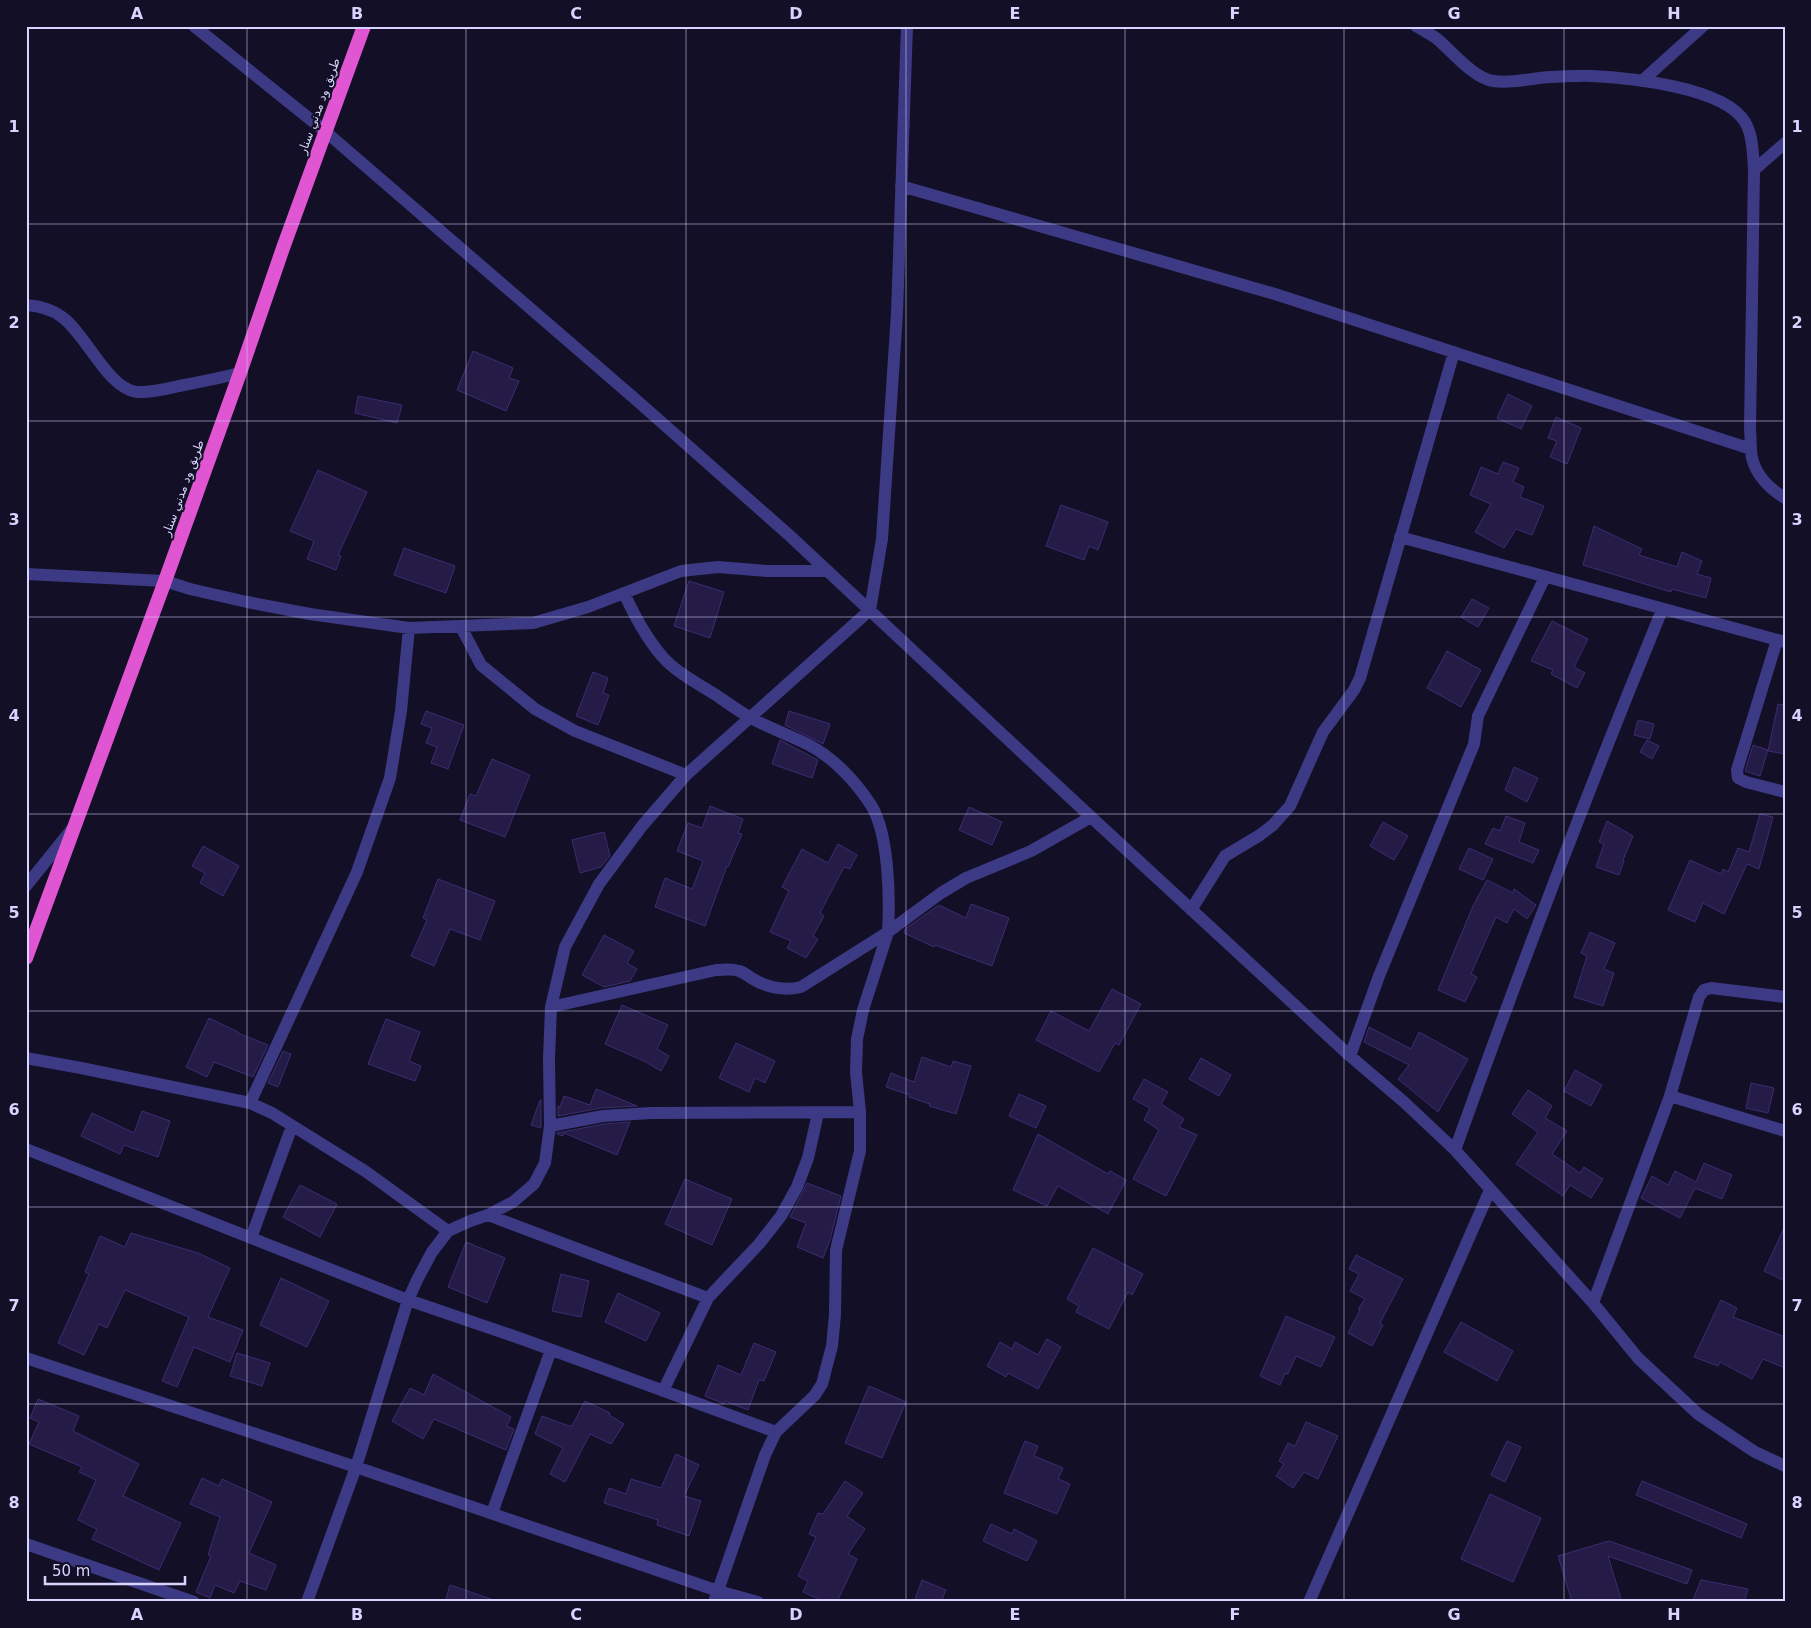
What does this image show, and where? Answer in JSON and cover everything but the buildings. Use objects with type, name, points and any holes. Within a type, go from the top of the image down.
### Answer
[{"type":"highway","name":"طريق ود مدني سنار","points":[[26,958],[165,581],[240,374],[282,248],[364,26]]},
{"type":"street","points":[[194,26],[326,132],[634,398],[828,571],[1191,910],[1350,1056],[1404,1102],[1454,1150],[1593,1304],[1638,1358],[1698,1414],[1755,1452],[1785,1466]]},
{"type":"street","points":[[307,1602],[356,1467],[408,1300],[432,1252],[448,1231],[488,1215],[513,1202],[534,1184],[545,1163],[550,1126],[549,1059],[551,1007],[565,947],[598,884],[642,826],[686,775],[870,610],[882,539],[897,312],[907,26]]},
{"type":"street","points":[[1416,26],[1435,37],[1476,73],[1492,81],[1518,82],[1537,78],[1591,76],[1642,81],[1698,92],[1729,106],[1745,122],[1752,146],[1754,170],[1751,449],[1752,458],[1760,476],[1773,491],[1785,498]]},
{"type":"street","points":[[1642,81],[1703,26]]},
{"type":"street","points":[[1754,170],[1785,143]]},
{"type":"street","points":[[901,186],[1276,294],[1751,449]]},
{"type":"street","points":[[26,305],[40,306],[62,316],[81,336],[101,364],[117,382],[135,392],[154,391],[240,374]]},
{"type":"street","points":[[1191,910],[1225,856],[1267,830],[1290,806],[1323,732],[1354,690],[1360,678],[1454,352]]},
{"type":"street","points":[[1400,538],[1781,641],[1738,770],[1738,778],[1746,782],[1785,792]]},
{"type":"street","points":[[26,574],[165,581],[190,589],[247,602],[310,614],[409,628],[533,623],[588,608],[681,571],[718,567],[767,571],[828,571]]},
{"type":"street","points":[[1350,1056],[1379,976],[1474,744],[1478,716],[1545,577]]},
{"type":"street","points":[[624,593],[635,618],[661,656],[690,679],[750,718],[811,746],[852,781],[872,807],[883,838],[888,876],[888,932],[863,1010],[857,1039],[856,1072],[860,1112],[860,1151],[836,1250],[835,1315],[832,1346],[822,1384],[815,1395],[776,1432],[765,1455],[716,1596]]},
{"type":"street","points":[[1454,1150],[1525,956],[1611,734],[1662,610]]},
{"type":"street","points":[[460,627],[481,665],[535,709],[576,731],[686,775]]},
{"type":"street","points":[[250,1103],[357,872],[390,778],[401,711],[409,628]]},
{"type":"street","points":[[551,1007],[730,969],[740,971],[774,988],[788,990],[801,987],[888,932],[941,893],[966,878],[1031,851],[1091,817]]},
{"type":"street","points":[[26,886],[76,823]]},
{"type":"street","points":[[1593,1304],[1670,1096],[1699,997],[1704,990],[1711,988],[1785,997]]},
{"type":"street","points":[[26,1058],[250,1103],[272,1113],[365,1171],[448,1231]]},
{"type":"street","points":[[1670,1096],[1785,1131]]},
{"type":"street","points":[[550,1126],[604,1116],[651,1113],[860,1112]]},
{"type":"street","points":[[663,1391],[708,1298],[759,1244],[781,1216],[797,1187],[808,1158],[818,1113]]},
{"type":"street","points":[[251,1238],[292,1126]]},
{"type":"street","points":[[26,1150],[408,1300],[776,1432]]},
{"type":"street","points":[[1309,1602],[1490,1190]]},
{"type":"street","points":[[488,1215],[708,1298]]},
{"type":"street","points":[[492,1513],[551,1350]]},
{"type":"street","points":[[26,1358],[492,1513],[716,1596],[758,1602]]},
{"type":"street","points":[[26,1544],[194,1602]]}]
